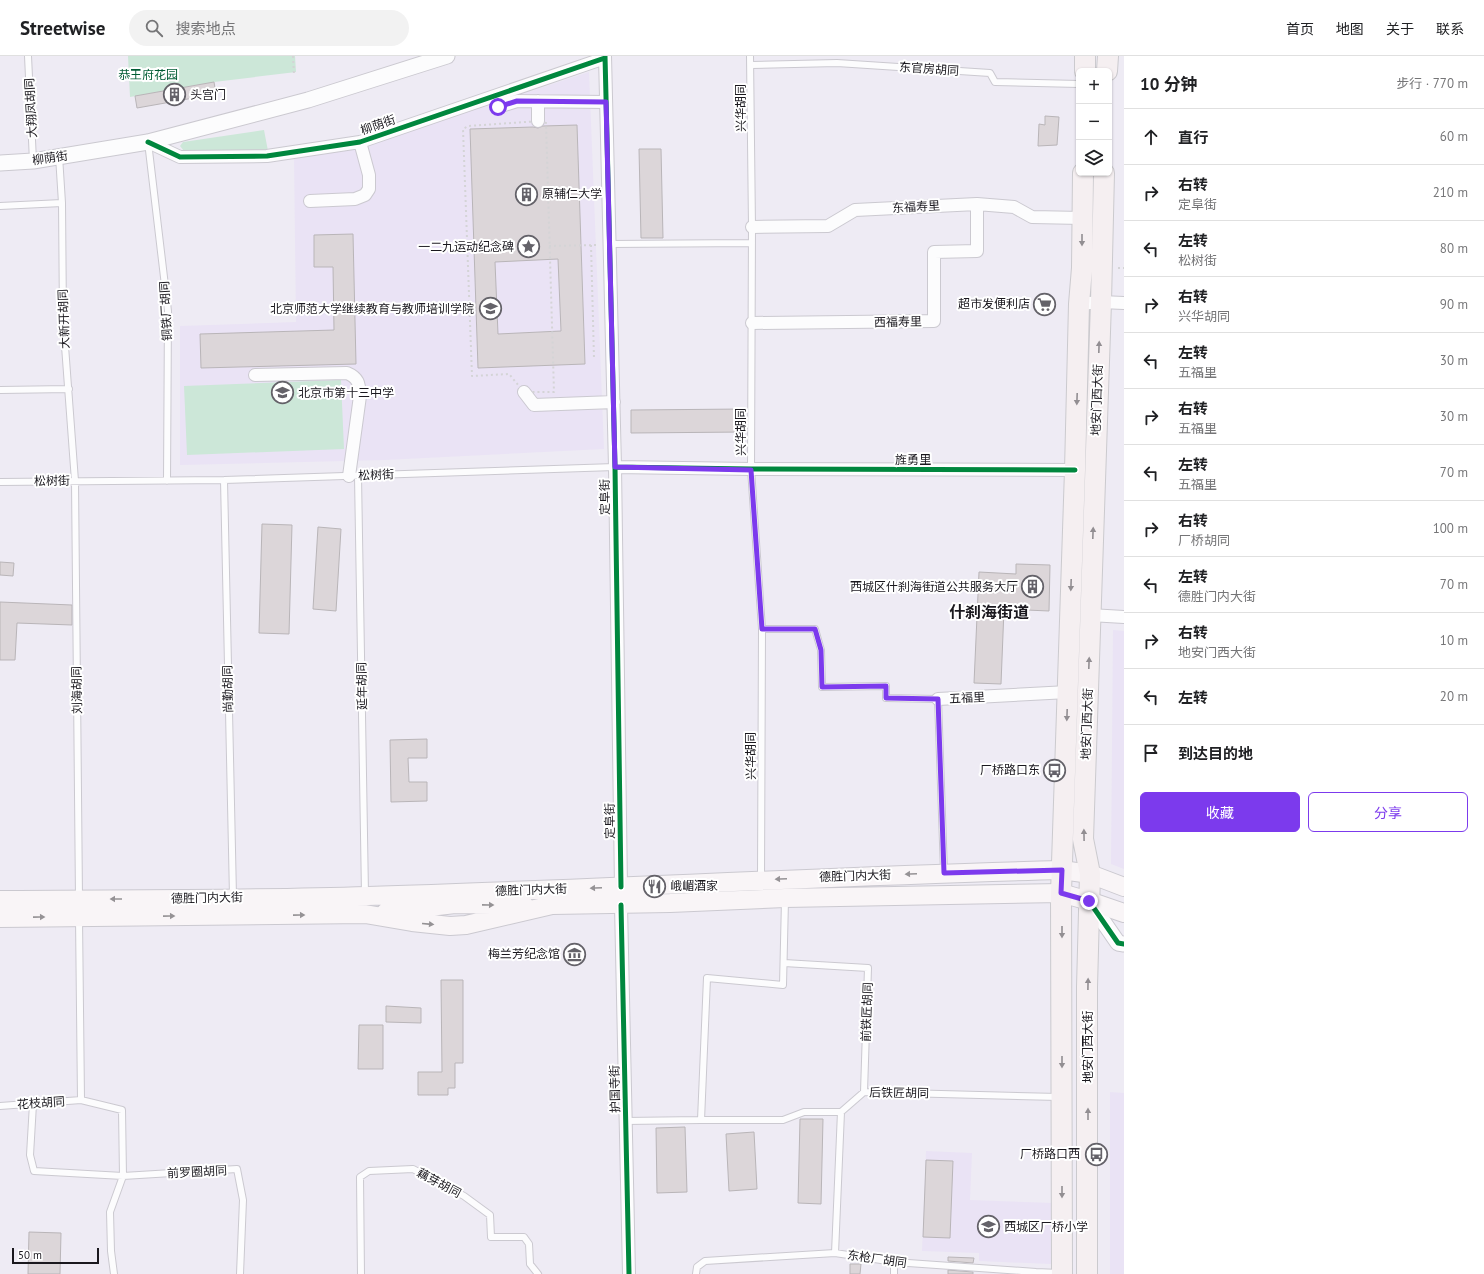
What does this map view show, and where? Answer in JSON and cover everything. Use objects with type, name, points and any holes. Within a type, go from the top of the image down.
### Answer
[{"type":"main road","points":[[1085,68],[1086,56]]},
{"type":"main road","points":[[1107,68],[1108,56]]},
{"type":"main road","name":"地安门西大街","points":[[1062,1274],[1061,893],[1079,304],[1082,268],[1083,176]]},
{"type":"main road","name":"地安门西大街","points":[[1088,1274],[1087,987],[1090,874],[1083,840],[1104,176]]},
{"type":"main road","name":"德胜门内大街","points":[[621,896],[670,885],[761,880],[1062,870],[1090,874],[1124,887]]},
{"type":"main road","points":[[670,885],[670,903]]},
{"type":"main road","name":"德胜门内大街","points":[[0,918],[79,908],[233,898],[365,896],[552,898],[621,896],[670,903],[785,898],[1061,893],[1124,913]]},
{"type":"main road","name":"德胜门内大街","points":[[0,900],[79,908],[365,914],[412,922],[450,926],[466,925],[552,898]]},
{"type":"street","name":"柳荫街","points":[[0,164],[33,161],[148,142],[308,100],[447,56]]},
{"type":"street","name":"柳荫街","points":[[148,142],[180,157],[267,156],[360,142],[606,57]]},
{"type":"street","name":"定阜街","points":[[606,57],[614,402],[621,896]]},
{"type":"street","points":[[498,107],[517,101],[606,102]]},
{"type":"street","points":[[538,101],[538,121]]},
{"type":"street","points":[[310,201],[355,198],[365,195],[369,188],[369,175],[360,142]]},
{"type":"street","name":"东福寿里","points":[[752,227],[828,226],[855,210],[977,204],[1014,207],[1032,217],[1082,218]]},
{"type":"street","name":"西福寿里","points":[[752,323],[934,321],[934,252],[977,251],[977,204]]},
{"type":"street","points":[[1079,304],[1101,302],[1124,303]]},
{"type":"street","points":[[255,375],[348,372],[355,377],[359,383],[360,396],[354,476]]},
{"type":"street","points":[[524,392],[534,405],[614,402]]},
{"type":"street","name":"松树街","points":[[615,467],[751,470]]},
{"type":"street","name":"旌勇里","points":[[751,470],[1075,470]]},
{"type":"street","points":[[1090,615],[1124,617]]},
{"type":"street","name":"五福里","points":[[938,699],[1068,692]]},
{"type":"street","name":"护国寺街","points":[[621,896],[626,1274]]},
{"type":"street","points":[[1089,901],[1118,943],[1124,944]]},
{"type":"lane","name":"大翔凤胡同","points":[[28,56],[33,161]]},
{"type":"lane","name":"兴华胡同","points":[[750,56],[752,227],[751,470],[762,629],[761,880]]},
{"type":"lane","name":"东官房胡同","points":[[751,65],[837,63],[990,73],[995,82],[1076,84]]},
{"type":"lane","name":"铜铁厂胡同","points":[[148,142],[168,311],[167,481]]},
{"type":"lane","name":"大新开胡同","points":[[59,156],[62,203],[63,319],[75,481]]},
{"type":"lane","points":[[0,206],[62,203]]},
{"type":"lane","points":[[610,244],[752,243]]},
{"type":"lane","points":[[0,390],[69,389]]},
{"type":"lane","name":"松树街","points":[[0,482],[224,480],[615,467]]},
{"type":"lane","name":"延年胡同","points":[[354,476],[365,896]]},
{"type":"lane","name":"尚勤胡同","points":[[224,480],[233,898]]},
{"type":"lane","name":"刘海胡同","points":[[75,481],[81,1100]]},
{"type":"lane","name":"五福里","points":[[762,629],[815,629],[821,650],[822,687],[886,686],[886,698],[938,699]]},
{"type":"lane","points":[[938,699],[944,873]]},
{"type":"lane","points":[[701,1120],[707,978],[783,985],[785,898]]},
{"type":"lane","name":"前铁匠胡同","points":[[784,963],[868,968],[864,1092]]},
{"type":"lane","name":"后铁匠胡同","points":[[841,1112],[864,1092],[1062,1097]]},
{"type":"lane","name":"花枝胡同","points":[[0,1106],[81,1100],[122,1110],[123,1176]]},
{"type":"lane","points":[[33,1104],[30,1155],[34,1170],[123,1176],[110,1212],[111,1251],[114,1274]]},
{"type":"lane","points":[[625,1121],[784,1120],[804,1112],[841,1112]]},
{"type":"lane","name":"东枪厂胡同","points":[[835,1253],[841,1112]]},
{"type":"lane","name":"藕芽胡同","points":[[361,1274],[360,1177],[369,1171],[414,1168],[464,1196],[490,1215],[491,1237],[524,1237],[529,1244],[530,1264],[538,1274]]},
{"type":"lane","name":"前罗圈胡同","points":[[123,1176],[237,1169],[243,1200],[240,1274]]},
{"type":"lane","name":"东枪厂胡同","points":[[696,1274],[698,1267],[705,1261],[835,1253],[894,1262],[1062,1274]]},
{"type":"lane","points":[[894,1262],[894,1274]]},
{"type":"path","points":[[293,56],[294,75]]},
{"type":"path","points":[[538,121],[546,123],[554,392],[524,392],[509,374],[472,376],[463,129],[468,126],[538,121]]},
{"type":"path","points":[[550,246],[610,244]]},
{"type":"path","points":[[591,245],[594,358]]},
{"type":"shaded area","name":"北京师范大学继续教育与教师培训学院","points":[[589,72],[604,449],[385,460],[180,465],[180,326],[296,322],[294,157],[353,150]]},
{"type":"shaded area","points":[[1113,630],[1124,631],[1124,869],[1111,864]]},
{"type":"shaded area","points":[[1110,1092],[1124,1093],[1124,1274],[1110,1274]]},
{"type":"shaded area","name":"西城区厂桥小学","points":[[926,1151],[972,1153],[970,1200],[1053,1203],[1051,1264],[979,1261],[979,1253],[922,1251]]},
{"type":"green space","name":"恭王府花园","points":[[128,56],[295,56],[296,72],[214,82],[130,97]]},
{"type":"green space","points":[[264,130],[268,151],[184,151],[180,146],[183,142]]},
{"type":"green space","points":[[341,380],[344,449],[187,455],[184,386]]},
{"type":"building","name":"头宫门","points":[[214,82],[216,94],[137,108],[135,96]]},
{"type":"building","points":[[1045,116],[1059,117],[1057,145],[1038,146],[1039,124],[1045,125]]},
{"type":"building","name":"原辅仁大学","points":[[577,125],[585,364],[478,368],[470,129],[538,128],[543,126]],"holes":[[[558,259],[561,331],[498,334],[495,262]]]},
{"type":"building","points":[[639,149],[661,149],[663,238],[641,238]]},
{"type":"building","points":[[353,234],[356,364],[201,368],[200,334],[334,330],[333,267],[314,267],[314,235]]},
{"type":"building","points":[[744,409],[744,432],[631,433],[631,410]]},
{"type":"building","points":[[262,524],[292,525],[289,634],[259,633]]},
{"type":"building","points":[[318,527],[341,529],[336,611],[313,609]]},
{"type":"building","points":[[0,562],[14,563],[13,576],[0,575]]},
{"type":"building","points":[[1016,564],[1050,565],[1049,611],[1004,609],[1001,684],[974,683],[979,572],[1016,574]]},
{"type":"building","points":[[0,602],[72,605],[72,625],[17,623],[15,660],[0,660]]},
{"type":"building","points":[[427,739],[427,758],[408,758],[409,782],[427,782],[427,801],[391,802],[390,740]]},
{"type":"building","points":[[441,980],[463,980],[463,1063],[455,1063],[455,1088],[448,1088],[448,1095],[418,1095],[418,1072],[442,1072]]},
{"type":"building","points":[[386,1006],[421,1008],[421,1023],[386,1022]]},
{"type":"building","points":[[359,1025],[383,1025],[383,1069],[358,1069]]},
{"type":"building","points":[[800,1119],[823,1119],[821,1204],[798,1203]]},
{"type":"building","points":[[685,1127],[687,1192],[657,1193],[656,1128]]},
{"type":"building","points":[[754,1132],[757,1189],[729,1191],[726,1134]]},
{"type":"building","points":[[926,1160],[953,1161],[950,1238],[923,1237]]},
{"type":"building","points":[[29,1232],[61,1233],[60,1274],[28,1274]]},
{"type":"building","points":[[948,1257],[974,1258],[973,1263],[948,1261]]},
{"type":"building","points":[[850,1264],[861,1264],[860,1274],[850,1274]]},
{"type":"building","points":[[948,1270],[973,1272],[973,1274],[948,1274]]},
{"type":"cycle path","points":[[605,56],[615,467],[621,887]]},
{"type":"cycle path","points":[[148,142],[180,157],[267,156],[360,142],[605,58]]},
{"type":"cycle path","points":[[615,467],[1075,470]]},
{"type":"cycle path","points":[[1089,901],[1118,943],[1124,944]]},
{"type":"cycle path","points":[[621,905],[629,1274]]},
{"type":"place","name":"头宫门","points":[[175,95]]},
{"type":"place","name":"原辅仁大学","points":[[526,194]]},
{"type":"place","name":"一二九运动纪念碑","points":[[529,247]]},
{"type":"place","name":"超市发便利店","points":[[1045,304]]},
{"type":"place","name":"北京师范大学继续教育与教师培训学院","points":[[490,309]]},
{"type":"place","name":"北京市第十三中学","points":[[282,393]]},
{"type":"place","name":"西城区什刹海街道公共服务大厅","points":[[1033,587]]},
{"type":"place","name":"厂桥路口东","points":[[1055,770]]},
{"type":"place","name":"峨嵋酒家","points":[[654,886]]},
{"type":"place","name":"梅兰芳纪念馆","points":[[575,954]]},
{"type":"place","name":"厂桥路口西","points":[[1096,1154]]},
{"type":"place","name":"西城区厂桥小学","points":[[988,1227]]},
{"type":"district","name":"什刹海街道","points":[[989,612]]},
{"type":"route","points":[[498,107],[517,101],[606,102],[615,467],[751,470],[762,629],[815,629],[821,650],[822,687],[886,686],[886,698],[938,699],[944,873],[1062,870],[1061,893],[1089,901]]}]
